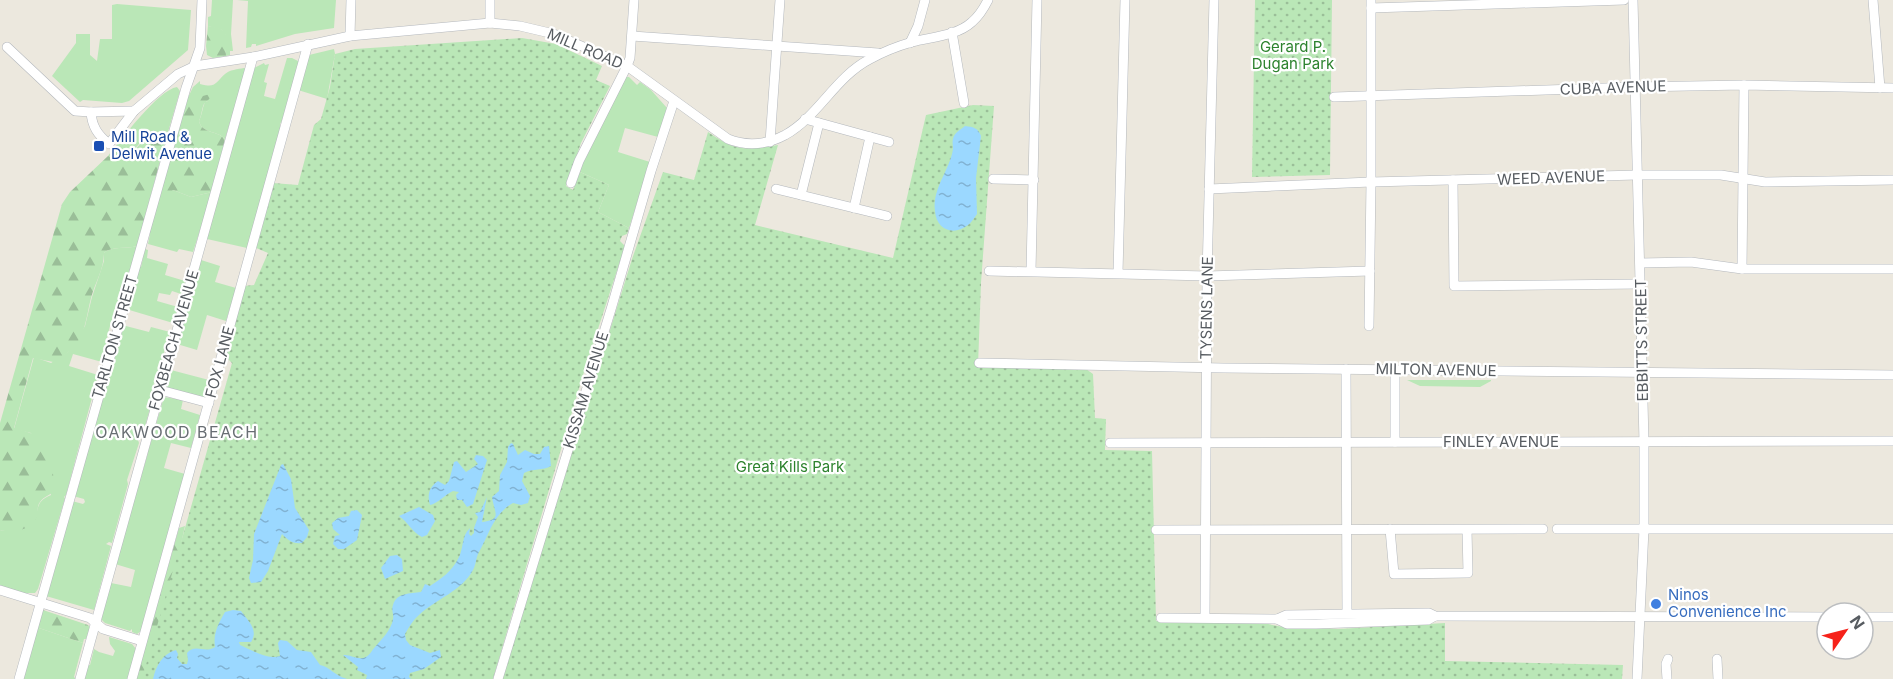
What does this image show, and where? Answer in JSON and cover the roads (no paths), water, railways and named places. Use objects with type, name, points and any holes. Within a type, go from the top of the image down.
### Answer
[{"type":"street","name":"TARLTON STREET","points":[[19,679],[186,88],[200,48],[202,0]]},
{"type":"street","points":[[350,36],[351,0]]},
{"type":"street","points":[[490,0],[490,23]]},
{"type":"street","points":[[571,183],[579,161],[630,58],[634,0]]},
{"type":"street","points":[[770,142],[780,0]]},
{"type":"street","points":[[910,43],[918,26],[925,0]]},
{"type":"street","name":"MILL ROAD","points":[[91,112],[94,129],[109,144],[134,111],[178,74],[195,66],[253,57],[350,36],[490,23],[529,27],[554,34],[627,66],[728,139],[755,145],[770,142],[785,135],[805,119],[856,68],[880,54],[910,43],[952,33],[972,23],[988,0]]},
{"type":"street","points":[[1031,271],[1037,0]]},
{"type":"street","points":[[1118,273],[1125,0]]},
{"type":"street","name":"TYSENS LANE","points":[[1205,617],[1207,276],[1214,0]]},
{"type":"street","points":[[1369,326],[1371,4],[1624,0]]},
{"type":"street","name":"EBBITTS STREET","points":[[1633,0],[1644,442],[1644,529],[1637,679]]},
{"type":"street","points":[[1873,0],[1880,88]]},
{"type":"street","points":[[952,33],[964,103]]},
{"type":"street","points":[[632,36],[880,54]]},
{"type":"street","name":"FOX LANE","points":[[132,679],[308,44]]},
{"type":"street","points":[[7,47],[75,111],[134,111]]},
{"type":"street","name":"FOXBEACH AVENUE","points":[[80,679],[253,57]]},
{"type":"street","points":[[1742,268],[1744,85]]},
{"type":"street","name":"CUBA AVENUE","points":[[1334,97],[1744,85],[1893,87]]},
{"type":"street","name":"KISSAM AVENUE","points":[[498,679],[674,101]]},
{"type":"street","points":[[805,119],[888,142]]},
{"type":"street","points":[[801,195],[819,123]]},
{"type":"street","points":[[854,208],[870,137]]},
{"type":"street","name":"WEED AVENUE","points":[[1209,189],[1637,175],[1721,175],[1765,182],[1893,180]]},
{"type":"street","points":[[993,179],[1034,180]]},
{"type":"street","points":[[1453,180],[1454,286],[1641,284]]},
{"type":"street","points":[[776,189],[887,216]]},
{"type":"street","points":[[1640,263],[1691,262],[1742,268],[1893,269]]},
{"type":"street","points":[[989,271],[1207,276],[1370,271]]},
{"type":"street","name":"MILTON AVENUE","points":[[979,363],[1206,368],[1893,375]]},
{"type":"street","points":[[1346,369],[1347,613]]},
{"type":"street","points":[[1395,369],[1395,442]]},
{"type":"street","points":[[160,390],[209,403]]},
{"type":"street","name":"FINLEY AVENUE","points":[[1110,443],[1893,441]]},
{"type":"street","points":[[1390,529],[1394,574],[1468,573],[1467,530]]},
{"type":"street","points":[[1156,530],[1543,529]]},
{"type":"street","points":[[1557,530],[1893,529]]},
{"type":"street","points":[[0,590],[90,618],[103,628],[142,641]]},
{"type":"street","points":[[1277,619],[1286,615],[1347,613],[1435,616],[1815,617]]},
{"type":"street","points":[[1161,618],[1277,619],[1287,624],[1317,624],[1428,620],[1435,616]]},
{"type":"street","points":[[1875,617],[1893,617]]},
{"type":"street","points":[[1667,679],[1668,659]]},
{"type":"street","points":[[1717,659],[1718,679]]},
{"type":"water","points":[[965,126],[975,128],[981,136],[976,178],[977,214],[962,229],[951,231],[942,227],[938,222],[935,211],[936,195],[951,157],[954,137]]},
{"type":"water","points":[[511,443],[518,455],[525,450],[540,454],[544,447],[549,446],[551,466],[524,473],[522,481],[530,496],[528,503],[521,505],[513,503],[501,513],[489,532],[468,577],[456,589],[419,615],[405,634],[410,645],[430,653],[440,650],[441,657],[424,669],[410,673],[411,679],[366,679],[367,675],[357,670],[358,667],[343,655],[360,658],[367,656],[391,627],[392,607],[395,601],[404,594],[421,592],[425,584],[430,586],[449,571],[460,555],[467,531],[470,528],[471,536],[474,533],[478,517],[475,513],[480,512],[487,497],[482,522],[495,517],[492,497],[499,491],[500,475],[507,462],[508,447]]},
{"type":"water","points":[[476,455],[483,456],[487,460],[473,504],[467,507],[462,500],[457,500],[456,495],[459,492],[453,491],[430,505],[431,489],[438,481],[445,485],[449,481],[454,462],[457,461],[466,472],[478,464],[474,459]]},
{"type":"water","points":[[283,464],[291,479],[295,508],[309,530],[302,543],[290,541],[282,534],[268,571],[261,582],[251,583],[249,578],[253,560],[254,534]]},
{"type":"water","points":[[419,507],[433,515],[435,521],[427,535],[422,537],[399,516]]},
{"type":"water","points":[[357,510],[362,515],[357,540],[344,549],[338,549],[333,544],[335,536],[340,535],[333,529],[332,523],[338,518],[349,516],[351,511]]},
{"type":"water","points":[[397,555],[402,559],[403,571],[385,579],[381,568],[390,556]]},
{"type":"water","points":[[241,611],[254,634],[251,642],[239,642],[240,645],[259,654],[275,657],[280,656],[278,643],[280,640],[287,641],[297,650],[311,652],[320,665],[347,679],[153,679],[160,661],[167,654],[176,650],[177,658],[182,664],[187,664],[187,653],[190,650],[215,647],[215,633],[220,621],[225,612]]},
{"type":"place","name":"Mill Road & Delwit Avenue","points":[[99,146]]},
{"type":"place","name":"Ninos Convenience Inc","points":[[1656,604]]},
{"type":"district","name":"OAKWOOD BEACH","points":[[177,432]]},
{"type":"park label","name":"Gerard P. Dugan Park","points":[[1293,56]]},
{"type":"park label","name":"Great Kills Park","points":[[790,467]]}]
